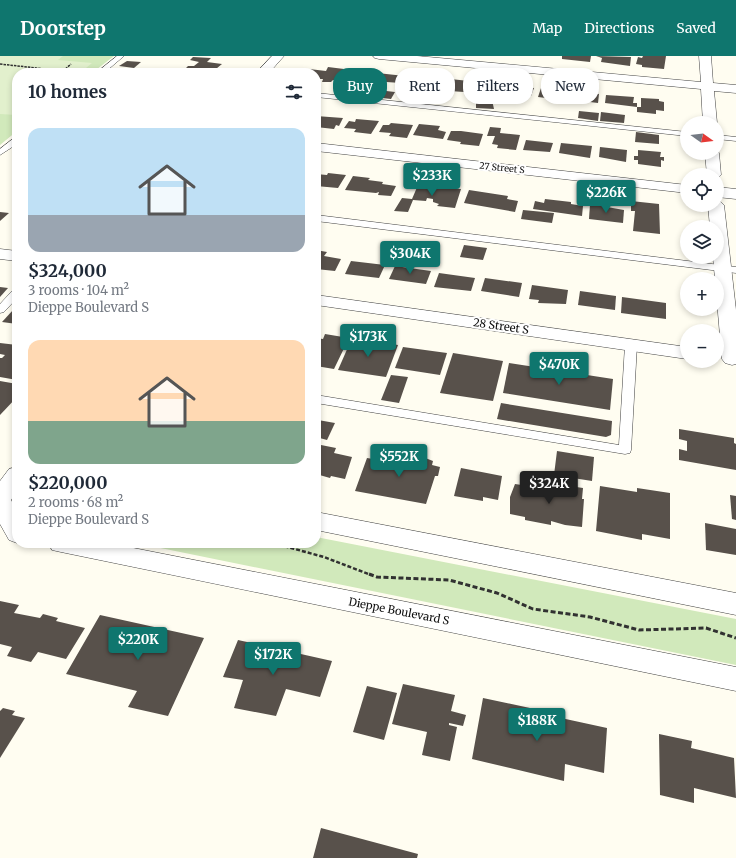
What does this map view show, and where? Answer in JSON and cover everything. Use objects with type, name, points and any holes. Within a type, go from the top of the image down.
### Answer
[{"type":"street","points":[[267,68],[278,56]]},
{"type":"street","points":[[379,56],[736,89]]},
{"type":"street","points":[[704,56],[709,116]]},
{"type":"street","name":"27 Street S","points":[[321,148],[680,187]]},
{"type":"street","points":[[724,193],[736,194]]},
{"type":"street","points":[[717,212],[729,269],[728,358]]},
{"type":"street","points":[[0,254],[12,255]]},
{"type":"street","name":"28 Street S","points":[[321,301],[680,352]]},
{"type":"street","points":[[0,497],[12,481]]},
{"type":"street","points":[[0,497],[12,493]]},
{"type":"street","points":[[0,501],[12,524]]},
{"type":"street","points":[[321,522],[736,604]]},
{"type":"street","name":"Dieppe Boulevard S","points":[[86,548],[736,679]]},
{"type":"lane","points":[[106,68],[121,56]]},
{"type":"lane","points":[[321,97],[680,133]]},
{"type":"lane","points":[[724,138],[736,139]]},
{"type":"lane","points":[[0,153],[12,144]]},
{"type":"lane","points":[[321,219],[729,269]]},
{"type":"lane","points":[[0,310],[12,297]]},
{"type":"lane","points":[[321,400],[625,450],[632,345]]},
{"type":"path","points":[[0,64],[36,68]]},
{"type":"path","points":[[66,68],[71,64]]},
{"type":"path","points":[[291,548],[324,557],[377,577],[449,580],[497,593],[533,609],[590,617],[639,630],[706,628],[736,638]]},
{"type":"green space","points":[[0,56],[114,56],[98,68],[12,68],[12,135],[0,145]]},
{"type":"green space","points":[[0,56],[63,56],[58,60],[92,63],[86,68],[12,68],[12,115],[0,114]]},
{"type":"green space","points":[[321,538],[736,619],[736,665],[161,548],[321,548]]},
{"type":"building","points":[[562,56],[591,56],[590,62],[562,59]]},
{"type":"building","points":[[596,56],[631,57],[630,66],[601,62],[602,58]]},
{"type":"building","points":[[643,56],[666,56],[664,69],[642,67],[642,65],[636,64],[638,57],[642,58]]},
{"type":"building","points":[[193,57],[211,58],[207,62],[222,64],[217,68],[186,68],[188,66],[194,66],[199,62],[190,60]]},
{"type":"building","points":[[127,61],[141,62],[134,68],[119,66]]},
{"type":"building","points":[[328,67],[336,68],[333,68],[333,80],[331,82],[322,82],[323,79],[321,79],[321,70],[326,71]]},
{"type":"building","points":[[387,74],[395,75],[395,83],[387,82]]},
{"type":"building","points":[[455,80],[463,80],[463,92],[455,91]]},
{"type":"building","points":[[541,88],[541,97],[538,97]]},
{"type":"building","points":[[387,91],[395,92],[391,99],[387,99]]},
{"type":"building","points":[[606,95],[634,97],[633,103],[637,103],[637,107],[605,103]]},
{"type":"building","points":[[641,98],[659,99],[659,101],[664,102],[664,111],[656,110],[656,114],[637,112],[637,107],[641,107]]},
{"type":"building","points":[[476,104],[493,104],[494,109],[476,108]]},
{"type":"building","points":[[579,111],[599,113],[598,121],[578,118]]},
{"type":"building","points":[[601,112],[625,115],[624,123],[600,121]]},
{"type":"building","points":[[321,116],[343,118],[339,126],[336,125],[334,129],[321,128]]},
{"type":"building","points":[[356,119],[379,121],[371,134],[354,132],[356,129],[344,128],[349,121],[355,122]]},
{"type":"building","points":[[391,123],[413,125],[407,138],[389,136],[391,133],[379,132],[383,125],[389,125]]},
{"type":"building","points":[[419,124],[440,126],[438,130],[446,132],[443,139],[413,135]]},
{"type":"building","points":[[490,127],[501,128],[500,133],[520,135],[516,150],[497,148],[498,145],[492,144],[495,136],[487,136]]},
{"type":"building","points":[[451,131],[483,134],[479,146],[460,144],[461,142],[447,140]]},
{"type":"building","points":[[636,132],[659,135],[659,144],[635,142]]},
{"type":"building","points":[[526,140],[553,143],[550,152],[523,150]]},
{"type":"building","points":[[561,143],[592,146],[590,158],[559,153]]},
{"type":"building","points":[[600,147],[627,150],[626,162],[599,157]]},
{"type":"building","points":[[638,150],[661,152],[660,157],[664,157],[664,161],[661,160],[661,167],[638,164],[638,160],[634,160],[634,156],[638,156]]},
{"type":"building","points":[[328,173],[346,175],[338,188],[321,186],[321,174],[327,175]]},
{"type":"building","points":[[353,176],[370,178],[368,180],[396,186],[391,196],[378,195],[379,192],[345,190]]},
{"type":"building","points":[[418,185],[461,189],[455,208],[437,206],[439,204],[433,202],[433,199],[427,198],[426,201],[413,200],[408,212],[394,211],[402,198],[412,199]]},
{"type":"building","points":[[469,190],[508,196],[507,199],[518,201],[515,212],[464,203]]},
{"type":"building","points":[[545,199],[571,202],[571,204],[583,206],[582,216],[533,209],[535,201],[544,203]]},
{"type":"building","points":[[631,201],[659,204],[660,234],[633,231],[635,211],[631,211]]},
{"type":"building","points":[[590,204],[624,210],[623,223],[589,219]]},
{"type":"building","points":[[523,210],[554,213],[552,223],[521,219]]},
{"type":"building","points":[[0,212],[9,213],[0,221]]},
{"type":"building","points":[[464,245],[487,248],[483,260],[460,257]]},
{"type":"building","points":[[321,251],[327,252],[324,256],[341,259],[335,271],[321,270]]},
{"type":"building","points":[[351,261],[385,265],[379,278],[345,274]]},
{"type":"building","points":[[395,266],[431,271],[426,284],[389,279]]},
{"type":"building","points":[[439,273],[475,278],[471,291],[434,287]]},
{"type":"building","points":[[485,278],[522,283],[519,297],[481,291]]},
{"type":"building","points":[[532,285],[568,290],[566,304],[538,303],[539,300],[529,299]]},
{"type":"building","points":[[0,287],[8,288],[0,297]]},
{"type":"building","points":[[580,291],[616,296],[615,310],[578,305]]},
{"type":"building","points":[[622,297],[666,303],[666,319],[621,313]]},
{"type":"building","points":[[12,311],[12,323],[2,322]]},
{"type":"building","points":[[325,334],[349,338],[334,369],[321,367],[321,339],[323,339]]},
{"type":"building","points":[[352,338],[398,345],[386,377],[338,370]]},
{"type":"building","points":[[0,343],[12,344],[12,379],[0,377],[0,358],[5,355],[0,354]]},
{"type":"building","points":[[403,347],[447,353],[440,375],[395,368]]},
{"type":"building","points":[[453,353],[503,361],[493,401],[440,393]]},
{"type":"building","points":[[509,363],[613,379],[610,410],[503,393]]},
{"type":"building","points":[[391,375],[408,377],[399,403],[381,400]]},
{"type":"building","points":[[0,381],[12,383],[12,402],[0,415]]},
{"type":"building","points":[[501,403],[612,421],[611,435],[606,437],[497,419]]},
{"type":"building","points":[[321,421],[335,423],[327,440],[321,438]]},
{"type":"building","points":[[679,429],[734,438],[734,443],[736,444],[736,470],[679,460],[679,449],[687,451],[687,441],[679,439]]},
{"type":"building","points":[[321,445],[336,448],[334,453],[352,457],[345,479],[331,476],[330,478],[321,475]]},
{"type":"building","points":[[407,451],[433,461],[432,465],[440,467],[438,476],[435,476],[426,504],[355,491],[367,458],[403,464]]},
{"type":"building","points":[[557,451],[594,457],[592,481],[554,475]]},
{"type":"building","points":[[461,468],[502,476],[498,500],[483,497],[483,501],[454,496]]},
{"type":"building","points":[[515,484],[555,490],[556,484],[583,488],[582,499],[584,499],[582,527],[565,525],[551,521],[551,525],[525,520],[525,517],[510,514],[510,497]]},
{"type":"building","points":[[600,486],[637,492],[637,488],[670,493],[670,539],[642,534],[642,540],[596,531]]},
{"type":"building","points":[[730,495],[736,496],[736,520],[732,519]]},
{"type":"building","points":[[705,523],[736,529],[736,555],[706,550]]},
{"type":"building","points":[[0,601],[19,605],[14,613],[40,618],[43,614],[58,618],[56,621],[85,628],[66,659],[38,652],[31,662],[7,656],[12,647],[0,644]]},
{"type":"building","points":[[100,615],[204,638],[168,716],[128,707],[137,691],[66,674]]},
{"type":"building","points":[[238,640],[332,661],[320,697],[286,689],[276,716],[234,708],[243,680],[223,677]]},
{"type":"building","points":[[403,684],[455,695],[451,711],[466,715],[463,726],[449,723],[449,725],[457,727],[450,761],[422,755],[427,732],[392,724]]},
{"type":"building","points":[[367,686],[397,693],[384,740],[353,732]]},
{"type":"building","points":[[483,698],[530,708],[529,716],[560,723],[561,718],[607,728],[604,773],[565,764],[564,781],[472,759]]},
{"type":"building","points":[[3,708],[15,711],[12,715],[25,718],[0,758],[0,711]]},
{"type":"building","points":[[659,734],[692,741],[691,748],[734,758],[736,798],[694,788],[694,803],[660,795]]},
{"type":"building","points":[[321,828],[418,854],[417,858],[313,858]]}]
